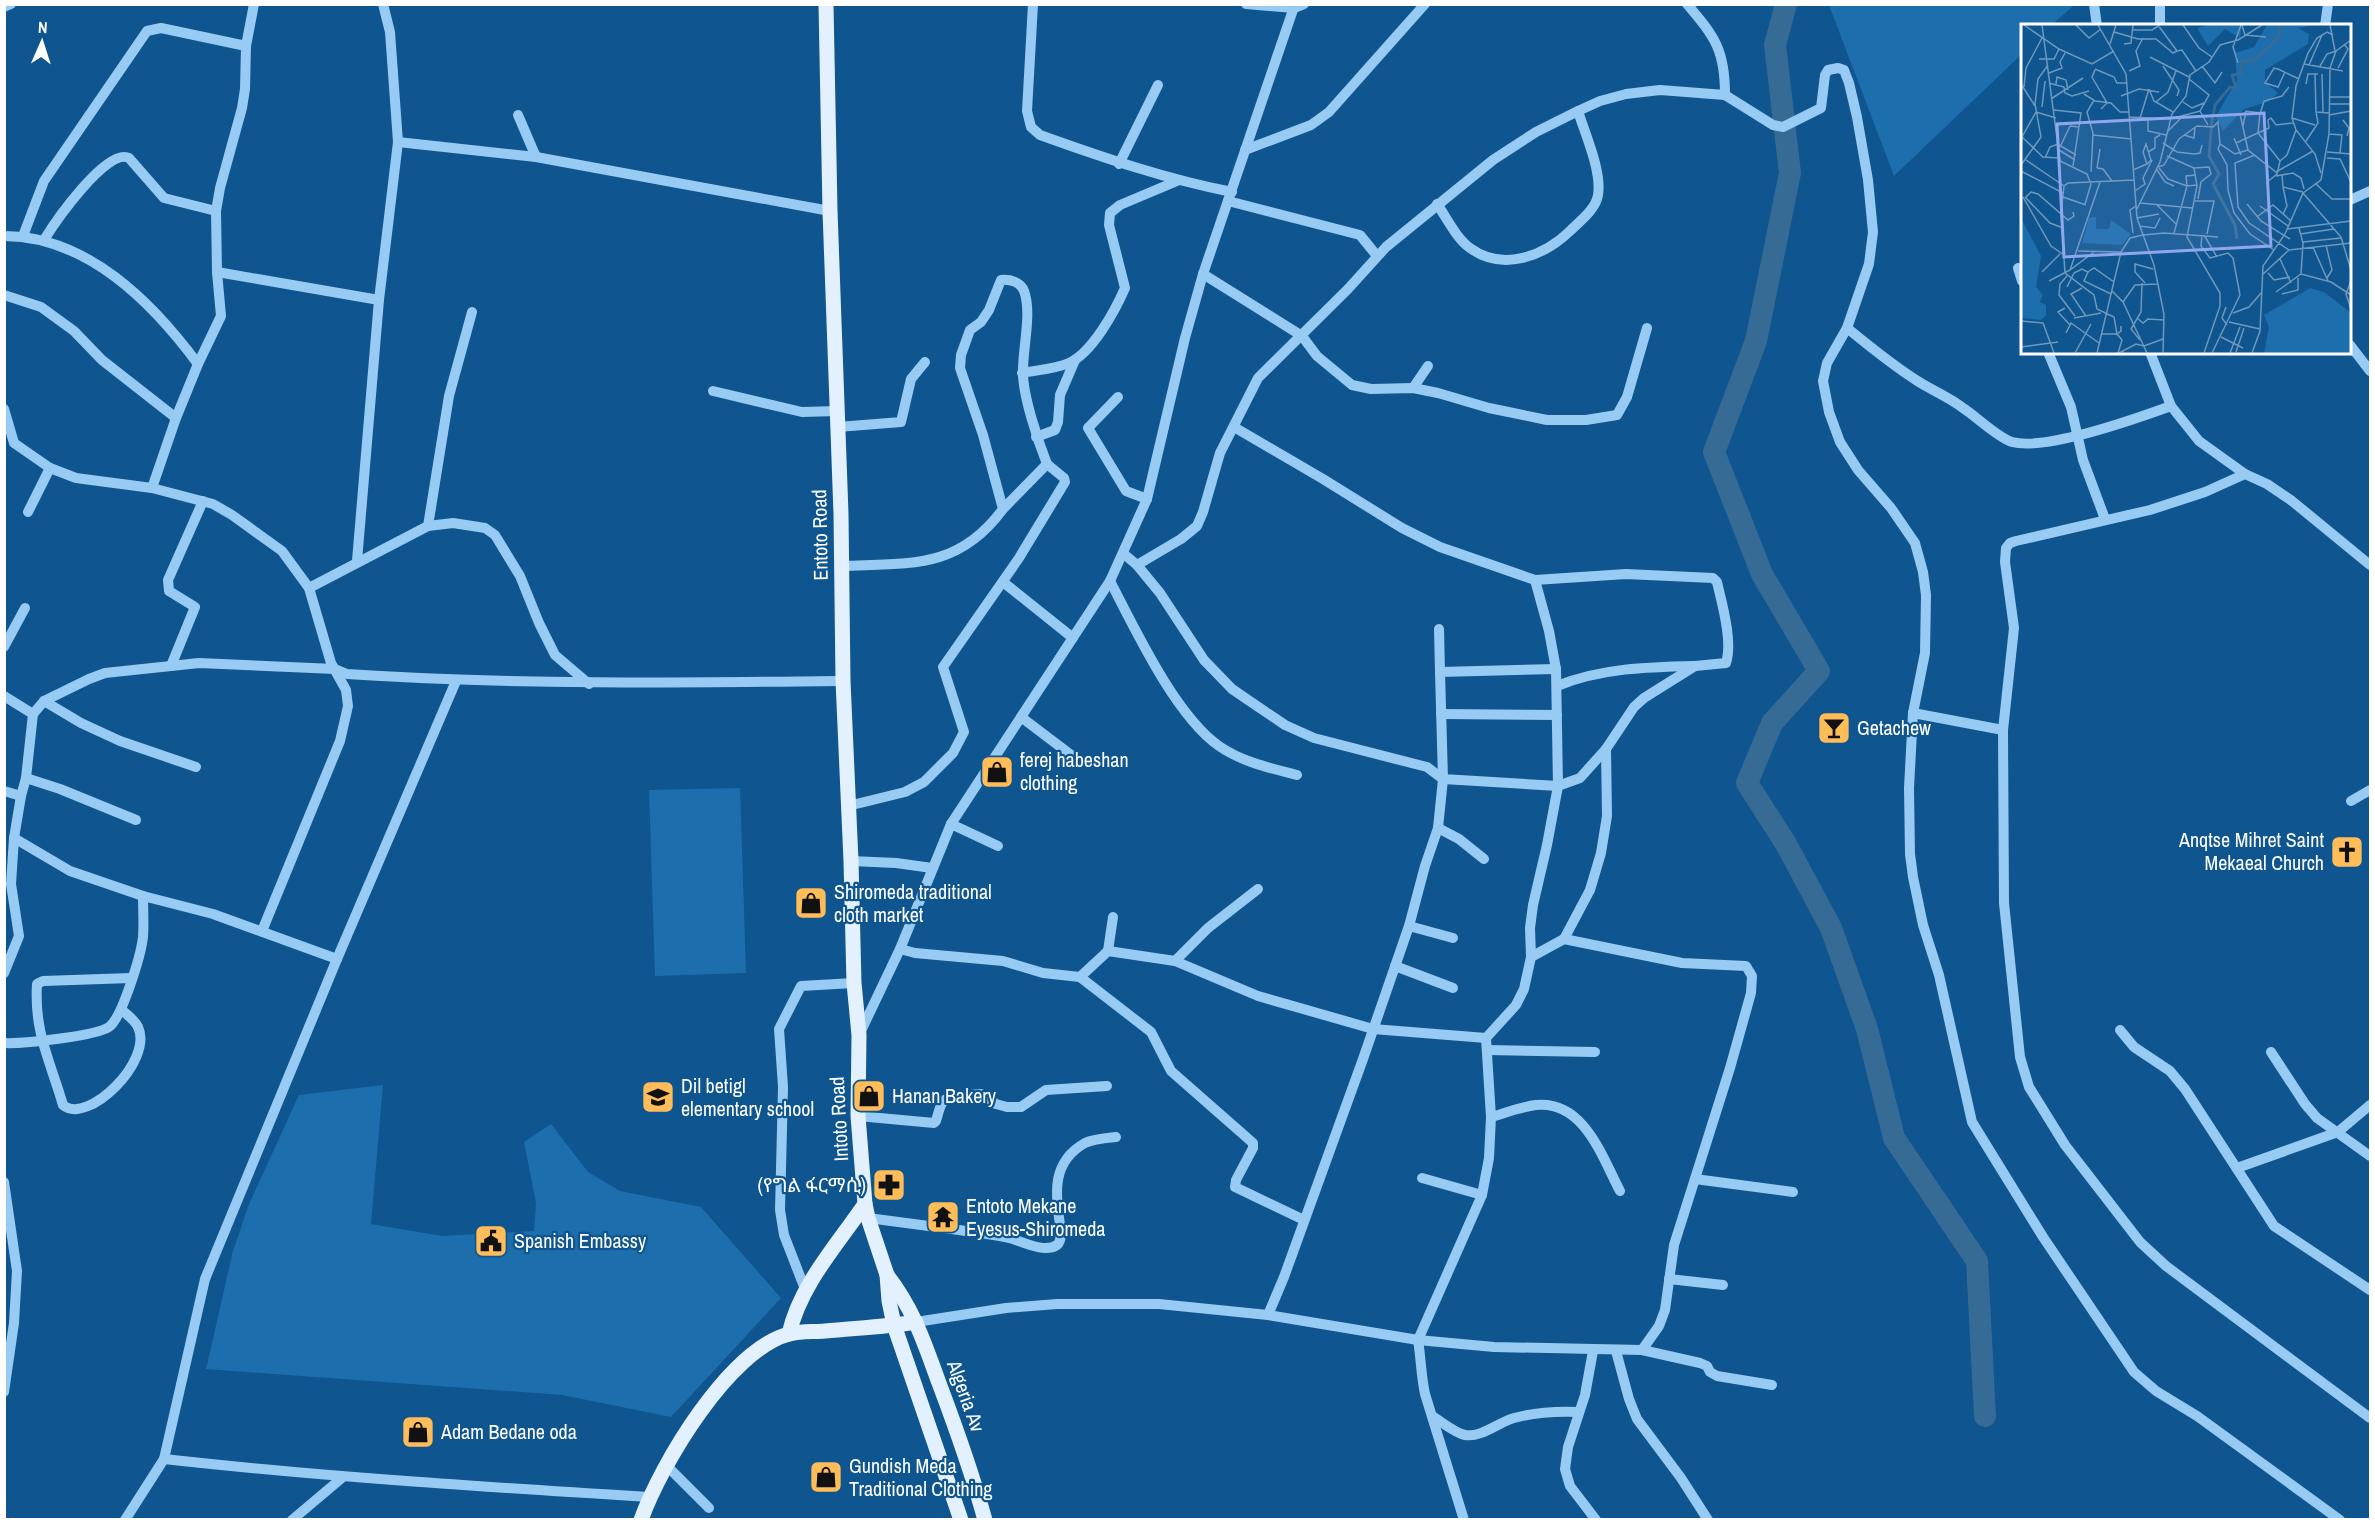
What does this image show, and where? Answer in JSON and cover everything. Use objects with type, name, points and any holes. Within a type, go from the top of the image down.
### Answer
[{"type":"main road","name":"Entoto Road","points":[[826,4],[843,681],[852,861],[854,983],[859,1035],[857,1065]]},
{"type":"main road","name":"Intoto Road","points":[[857,1065],[858,1116],[867,1211],[887,1275]]},
{"type":"main road","points":[[789,1334],[796,1306],[805,1289],[867,1211]]},
{"type":"main road","points":[[887,1275],[894,1325],[961,1520]]},
{"type":"main road","name":"Algeria Av","points":[[887,1275],[905,1298],[916,1322],[949,1410],[985,1520]]},
{"type":"main road","points":[[641,1520],[649,1497],[666,1465],[695,1419],[727,1379],[759,1349],[789,1334],[916,1322]]},
{"type":"street","points":[[4,7],[11,4]]},
{"type":"street","points":[[152,488],[176,418],[221,316],[217,272],[216,211],[242,108],[246,46],[254,4]]},
{"type":"street","points":[[357,561],[379,300],[398,142],[390,32],[383,4]]},
{"type":"street","points":[[1033,4],[1027,111],[1031,127],[1040,135],[1119,164],[1360,235],[1377,256]]},
{"type":"street","points":[[859,1035],[900,949],[951,824],[1110,581],[1147,499],[1185,338],[1203,274],[1297,6],[1246,4]]},
{"type":"street","points":[[1245,150],[1311,125],[1329,112],[1425,4]]},
{"type":"street","points":[[1687,4],[1710,30],[1720,51],[1725,70],[1725,95]]},
{"type":"street","points":[[2094,4],[2097,24]]},
{"type":"street","points":[[2160,4],[2160,24]]},
{"type":"street","points":[[2325,24],[2329,6]]},
{"type":"street","points":[[23,236],[44,181],[147,31],[161,28],[246,46]]},
{"type":"street","points":[[1137,565],[1181,539],[1197,526],[1203,513],[1220,453],[1258,378],[1302,336],[1377,256],[1437,204],[1502,154],[1536,132],[1600,100],[1660,90],[1725,95],[1773,125],[1783,127],[1821,108],[1825,75],[1828,70],[1838,68],[1844,70],[1857,117],[1874,232],[1869,264],[1846,328],[1827,363],[1823,381],[1828,412],[1840,442],[1858,470],[1891,508],[1915,543],[1923,572],[1926,595],[1925,653],[1913,713],[1909,788],[1912,877],[1923,925],[1939,975],[1972,1122],[2043,1237],[2134,1372],[2156,1391],[2197,1416],[2340,1520]]},
{"type":"street","points":[[1119,164],[1158,85]]},
{"type":"street","points":[[1437,204],[1463,242],[1483,255],[1502,260],[1525,258],[1556,245],[1595,205],[1598,196],[1598,178],[1578,111]]},
{"type":"street","points":[[518,115],[536,157]]},
{"type":"street","points":[[398,142],[536,157],[830,211]]},
{"type":"street","points":[[45,240],[64,209],[95,176],[117,157],[129,158],[164,198],[216,211]]},
{"type":"street","points":[[1036,437],[1055,430],[1058,422],[1060,395],[1075,360],[1100,334],[1125,288],[1109,225],[1110,213],[1120,205],[1177,181]]},
{"type":"street","points":[[2351,199],[2370,191]]},
{"type":"street","points":[[4,236],[23,236],[45,240],[69,249],[124,283],[173,330],[198,364]]},
{"type":"street","points":[[2018,268],[2021,278]]},
{"type":"street","points":[[217,272],[379,300]]},
{"type":"street","points":[[1203,274],[1302,336],[1317,356],[1352,385],[1371,388],[1413,388],[1489,408],[1547,420],[1586,420],[1617,416],[1627,397],[1647,328]]},
{"type":"street","points":[[848,806],[905,792],[924,782],[953,753],[964,732],[942,667],[1003,582],[1065,482],[1064,478],[1047,464],[1036,437],[1022,373],[1026,317],[1024,289],[1019,284],[1001,280],[989,310],[981,322],[970,330],[961,355],[960,368],[983,435],[1003,509]]},
{"type":"street","points":[[4,295],[40,307],[49,313],[74,332],[132,384],[176,418]]},
{"type":"street","points":[[428,526],[449,396],[472,312]]},
{"type":"street","points":[[1846,328],[1916,380],[1961,406],[2003,438],[2013,442],[2027,443],[2078,434],[2123,423],[2171,406]]},
{"type":"street","points":[[2351,347],[2370,371]]},
{"type":"street","points":[[2050,354],[2071,407],[2083,460],[2105,519]]},
{"type":"street","points":[[2151,354],[2171,406],[2199,441],[2245,474],[2267,484],[2292,501],[2370,565]]},
{"type":"street","points":[[1022,373],[1075,360]]},
{"type":"street","points":[[838,427],[901,422],[911,379],[925,362]]},
{"type":"street","points":[[1413,388],[1428,366]]},
{"type":"street","points":[[713,391],[802,412],[837,411]]},
{"type":"street","points":[[1118,397],[1088,428],[1125,491],[1147,499]]},
{"type":"street","points":[[4,410],[14,443],[51,468],[89,480],[152,488],[203,501],[232,515],[275,545],[292,562],[309,588],[331,663],[348,696],[345,720],[340,741],[262,931]]},
{"type":"street","points":[[1234,427],[1323,478],[1402,528],[1440,547],[1535,580],[1626,574],[1713,578],[1716,582],[1725,618],[1728,656],[1726,663],[1722,665],[1638,667],[1575,679],[1557,686]]},
{"type":"street","points":[[841,566],[920,561],[949,555],[966,546],[990,527],[1003,509],[1047,464]]},
{"type":"street","points":[[28,512],[51,468]]},
{"type":"street","points":[[2245,474],[2194,496],[2150,510],[2016,541],[2010,543],[2006,549],[2005,562],[2014,628],[2003,730],[2004,903],[2020,1057],[2029,1087],[2065,1145],[2140,1242],[2166,1266],[2370,1418]]},
{"type":"street","points":[[171,666],[195,607],[173,594],[168,588],[168,580],[203,501]]},
{"type":"street","points":[[309,588],[428,526],[453,523],[485,528],[495,535],[520,576],[538,623],[555,655],[589,684]]},
{"type":"street","points":[[1124,554],[1137,565],[1160,593],[1204,660],[1232,689],[1285,725],[1314,738],[1427,767],[1443,779],[1558,786],[1580,778],[1606,749],[1634,706],[1695,666]]},
{"type":"street","points":[[1464,1520],[1420,1374],[1418,1340],[1482,1195],[1489,1158],[1491,1117],[1486,1038],[1516,1005],[1524,989],[1531,957],[1530,928],[1533,905],[1558,786],[1556,669],[1549,631],[1535,580]]},
{"type":"street","points":[[1110,581],[1166,683],[1197,726],[1219,746],[1246,761],[1297,775]]},
{"type":"street","points":[[1003,582],[1073,638]]},
{"type":"street","points":[[4,647],[25,608]]},
{"type":"street","points":[[1268,1315],[1409,926],[1438,828],[1443,779],[1439,629]]},
{"type":"street","points":[[4,973],[19,936],[11,884],[14,838],[26,778],[33,714],[44,701],[105,673],[199,663],[334,669],[347,674],[456,681],[589,684],[843,681]]},
{"type":"street","points":[[1440,672],[1556,669]]},
{"type":"street","points":[[125,1520],[164,1459],[205,1279],[337,959],[456,681]]},
{"type":"street","points":[[4,696],[33,714]]},
{"type":"street","points":[[44,701],[81,723],[120,741],[196,767]]},
{"type":"street","points":[[1913,713],[2003,730]]},
{"type":"street","points":[[1441,714],[1557,715]]},
{"type":"street","points":[[1021,717],[1080,761]]},
{"type":"street","points":[[1531,957],[1564,939],[1590,890],[1601,853],[1607,816],[1606,749]]},
{"type":"street","points":[[26,778],[60,789],[136,820]]},
{"type":"street","points":[[2351,801],[2370,790]]},
{"type":"street","points":[[4,791],[21,796]]},
{"type":"street","points":[[951,824],[998,846]]},
{"type":"street","points":[[1438,828],[1459,839],[1484,860]]},
{"type":"street","points":[[14,838],[70,871],[143,896],[213,914],[337,959]]},
{"type":"street","points":[[852,861],[896,863],[932,868]]},
{"type":"street","points":[[1175,961],[1208,928],[1258,889]]},
{"type":"street","points":[[4,1043],[104,1030],[116,1021],[122,1010],[143,941],[143,896]]},
{"type":"street","points":[[1080,977],[1108,951],[1113,917]]},
{"type":"street","points":[[1409,926],[1453,938]]},
{"type":"street","points":[[1564,939],[1682,963],[1746,966],[1752,976],[1751,993],[1730,1068],[1674,1245],[1665,1310],[1659,1326],[1642,1350]]},
{"type":"street","points":[[900,949],[915,953],[1003,961],[1043,973],[1080,977],[1151,1032],[1171,1071],[1253,1143],[1253,1148],[1234,1187],[1304,1220]]},
{"type":"street","points":[[1108,951],[1175,961],[1258,996],[1373,1029],[1486,1038]]},
{"type":"street","points":[[1395,966],[1452,988]]},
{"type":"street","points":[[122,1010],[138,1025],[140,1031],[140,1046],[136,1061],[109,1093],[84,1107],[72,1110],[63,1105],[41,1039],[35,1009],[37,984],[93,978],[131,978]]},
{"type":"street","points":[[805,1289],[784,1235],[780,1210],[783,1087],[779,1029],[801,986],[854,983]]},
{"type":"street","points":[[2120,1030],[2134,1047],[2170,1071],[2274,1226],[2370,1290]]},
{"type":"street","points":[[1487,1050],[1595,1052]]},
{"type":"street","points":[[2271,1052],[2305,1104],[2317,1118],[2370,1156]]},
{"type":"street","points":[[858,1116],[934,1123],[945,1098],[981,1094],[996,1104],[1021,1107],[1046,1090],[1107,1086]]},
{"type":"street","points":[[1491,1117],[1535,1105],[1563,1109],[1580,1120],[1620,1191]]},
{"type":"street","points":[[2237,1168],[2338,1132],[2370,1105]]},
{"type":"street","points":[[867,1211],[1005,1237],[1046,1248],[1056,1245],[1061,1240],[1055,1196],[1059,1172],[1069,1155],[1086,1142],[1116,1137]]},
{"type":"street","points":[[1422,1178],[1482,1195]]},
{"type":"street","points":[[1695,1179],[1793,1192]]},
{"type":"street","points":[[4,1182],[17,1271],[14,1323],[4,1392]]},
{"type":"street","points":[[1669,1279],[1723,1285]]},
{"type":"street","points":[[916,1322],[1006,1308],[1101,1303],[1159,1304],[1268,1315],[1418,1340],[1494,1347],[1593,1351],[1642,1350],[1700,1363],[1707,1366],[1710,1372],[1717,1376],[1772,1385]]},
{"type":"street","points":[[1593,1351],[1580,1412],[1568,1447],[1565,1468],[1570,1486],[1596,1520]]},
{"type":"street","points":[[1616,1351],[1637,1419],[1682,1478],[1708,1520]]},
{"type":"street","points":[[1432,1416],[1464,1435],[1479,1434],[1494,1425],[1533,1414],[1554,1411],[1580,1412]]},
{"type":"street","points":[[164,1459],[343,1477],[649,1497]]},
{"type":"street","points":[[666,1465],[709,1508]]},
{"type":"street","points":[[292,1520],[343,1477]]},
{"type":"shaded area","points":[[1829,5],[2074,5],[2053,24],[2021,24],[2021,55],[1894,176]]},
{"type":"shaded area","points":[[740,788],[746,973],[655,976],[649,790]]},
{"type":"shaded area","points":[[383,1085],[371,1224],[442,1236],[534,1231],[536,1203],[524,1142],[551,1124],[588,1172],[620,1191],[701,1207],[781,1298],[671,1417],[562,1395],[206,1369],[233,1251],[249,1204],[299,1095]]},
{"type":"waterway","points":[[1786,4],[1775,45],[1790,173],[1756,341],[1714,452],[1762,574],[1819,671],[1772,723],[1747,783],[1786,844],[1831,928],[1867,1029],[1894,1138],[1977,1261],[1985,1416]]},
{"type":"place","name":"Getachew","points":[[1834,728]]},
{"type":"place","name":"ferej habeshan clothing","points":[[997,772]]},
{"type":"place","name":"Anqtse Mihret Saint Mekaeal Church","points":[[2347,852]]},
{"type":"place","name":"Shiromeda traditional cloth market","points":[[811,903]]},
{"type":"place","name":"Hanan Bakery","points":[[869,1096]]},
{"type":"place","name":"Dil betigl elementary school","points":[[658,1097]]},
{"type":"place","name":"(የግል ፋርማሲ)","points":[[889,1185]]},
{"type":"place","name":"Entoto Mekane Eyesus-Shiromeda","points":[[943,1217]]},
{"type":"place","name":"Spanish Embassy","points":[[491,1241]]},
{"type":"place","name":"Adam Bedane oda","points":[[418,1432]]},
{"type":"place","name":"Gundish Meda Traditional Clothing","points":[[826,1477]]}]
